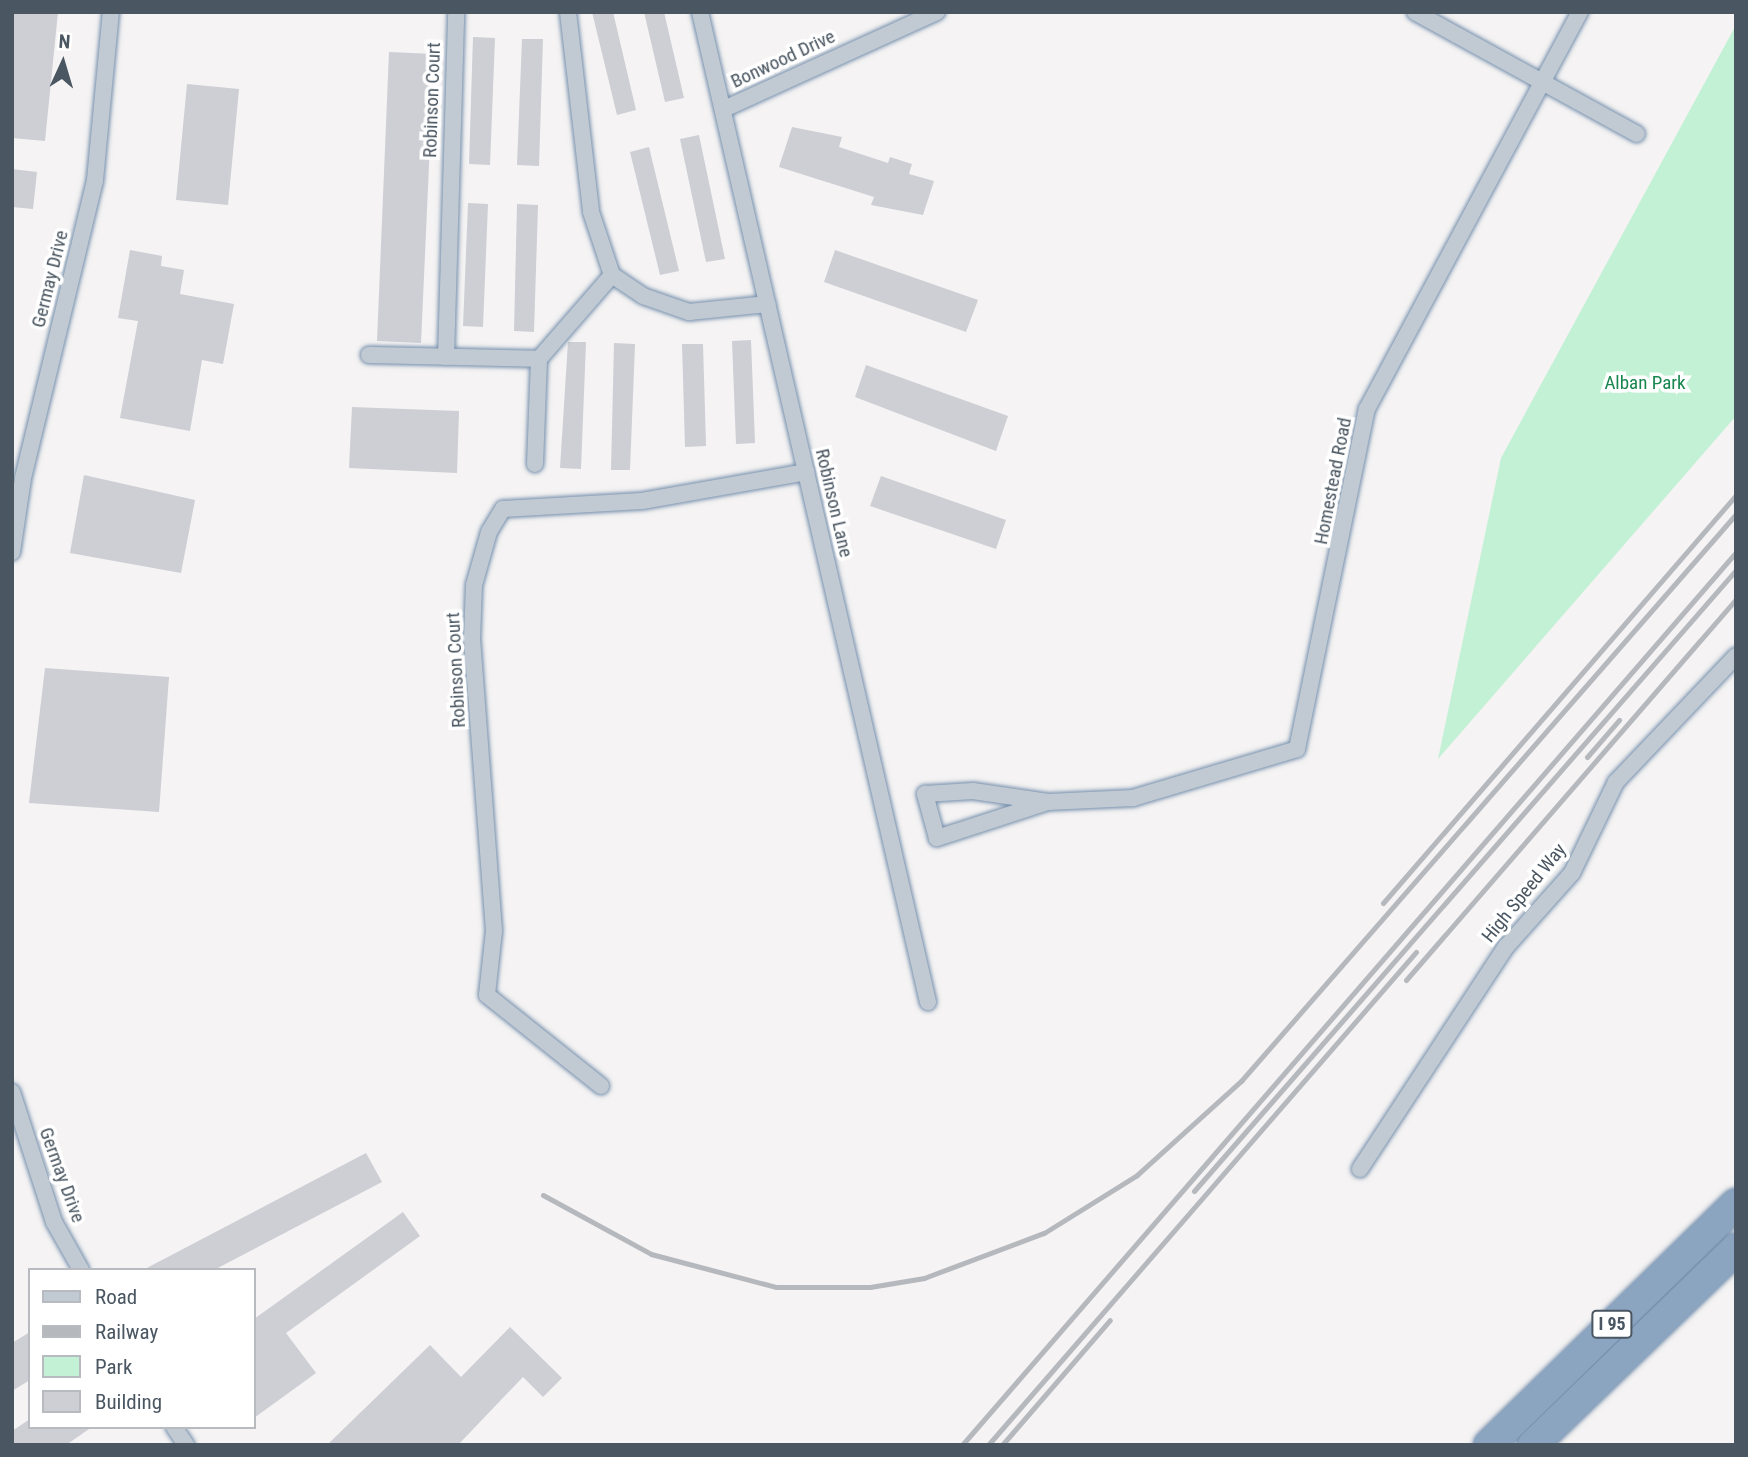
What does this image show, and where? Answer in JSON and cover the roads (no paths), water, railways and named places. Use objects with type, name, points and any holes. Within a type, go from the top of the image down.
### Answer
[{"type":"highway","name":"I 95","points":[[1489,1445],[1736,1204]]},
{"type":"highway","name":"I 95","points":[[1533,1445],[1736,1249]]},
{"type":"street","name":"Germay Drive","points":[[12,552],[18,478],[95,180],[111,12]]},
{"type":"street","name":"Robinson Court","points":[[446,357],[456,12]]},
{"type":"street","points":[[568,12],[591,212],[612,275],[643,296],[689,312],[768,304]]},
{"type":"street","name":"Robinson Lane","points":[[700,12],[928,1002]]},
{"type":"street","name":"Bonwood Drive","points":[[724,109],[937,12]]},
{"type":"street","points":[[1415,12],[1637,134]]},
{"type":"street","name":"Homestead Road","points":[[1048,802],[937,838],[925,794],[974,791],[1048,802],[1133,799],[1297,749],[1367,409],[1580,12]]},
{"type":"street","points":[[535,464],[539,359],[612,275]]},
{"type":"street","points":[[369,355],[539,359]]},
{"type":"street","name":"Robinson Court","points":[[601,1086],[487,995],[494,932],[472,639],[474,585],[489,533],[503,509],[642,501],[806,472]]},
{"type":"street","name":"High Speed Way","points":[[1360,1169],[1506,947],[1572,873],[1616,782],[1736,656]]},
{"type":"street","name":"Germay Drive","points":[[12,1092],[54,1222],[80,1268]]},
{"type":"street","points":[[175,1429],[186,1445]]},
{"type":"railway","points":[[1383,903],[1736,495]]},
{"type":"railway","points":[[543,1195],[651,1254],[776,1287],[870,1287],[924,1278],[1044,1233],[1137,1175],[1241,1081],[1736,514]]},
{"type":"railway","points":[[962,1445],[1736,552]]},
{"type":"railway","points":[[1194,1191],[1736,570]]},
{"type":"railway","points":[[1406,980],[1736,599]]},
{"type":"railway","points":[[1587,757],[1619,720]]},
{"type":"railway","points":[[988,1445],[1416,952]]},
{"type":"railway","points":[[1002,1445],[1110,1320]]},
{"type":"park label","name":"Alban Park","points":[[1645,383]]}]
